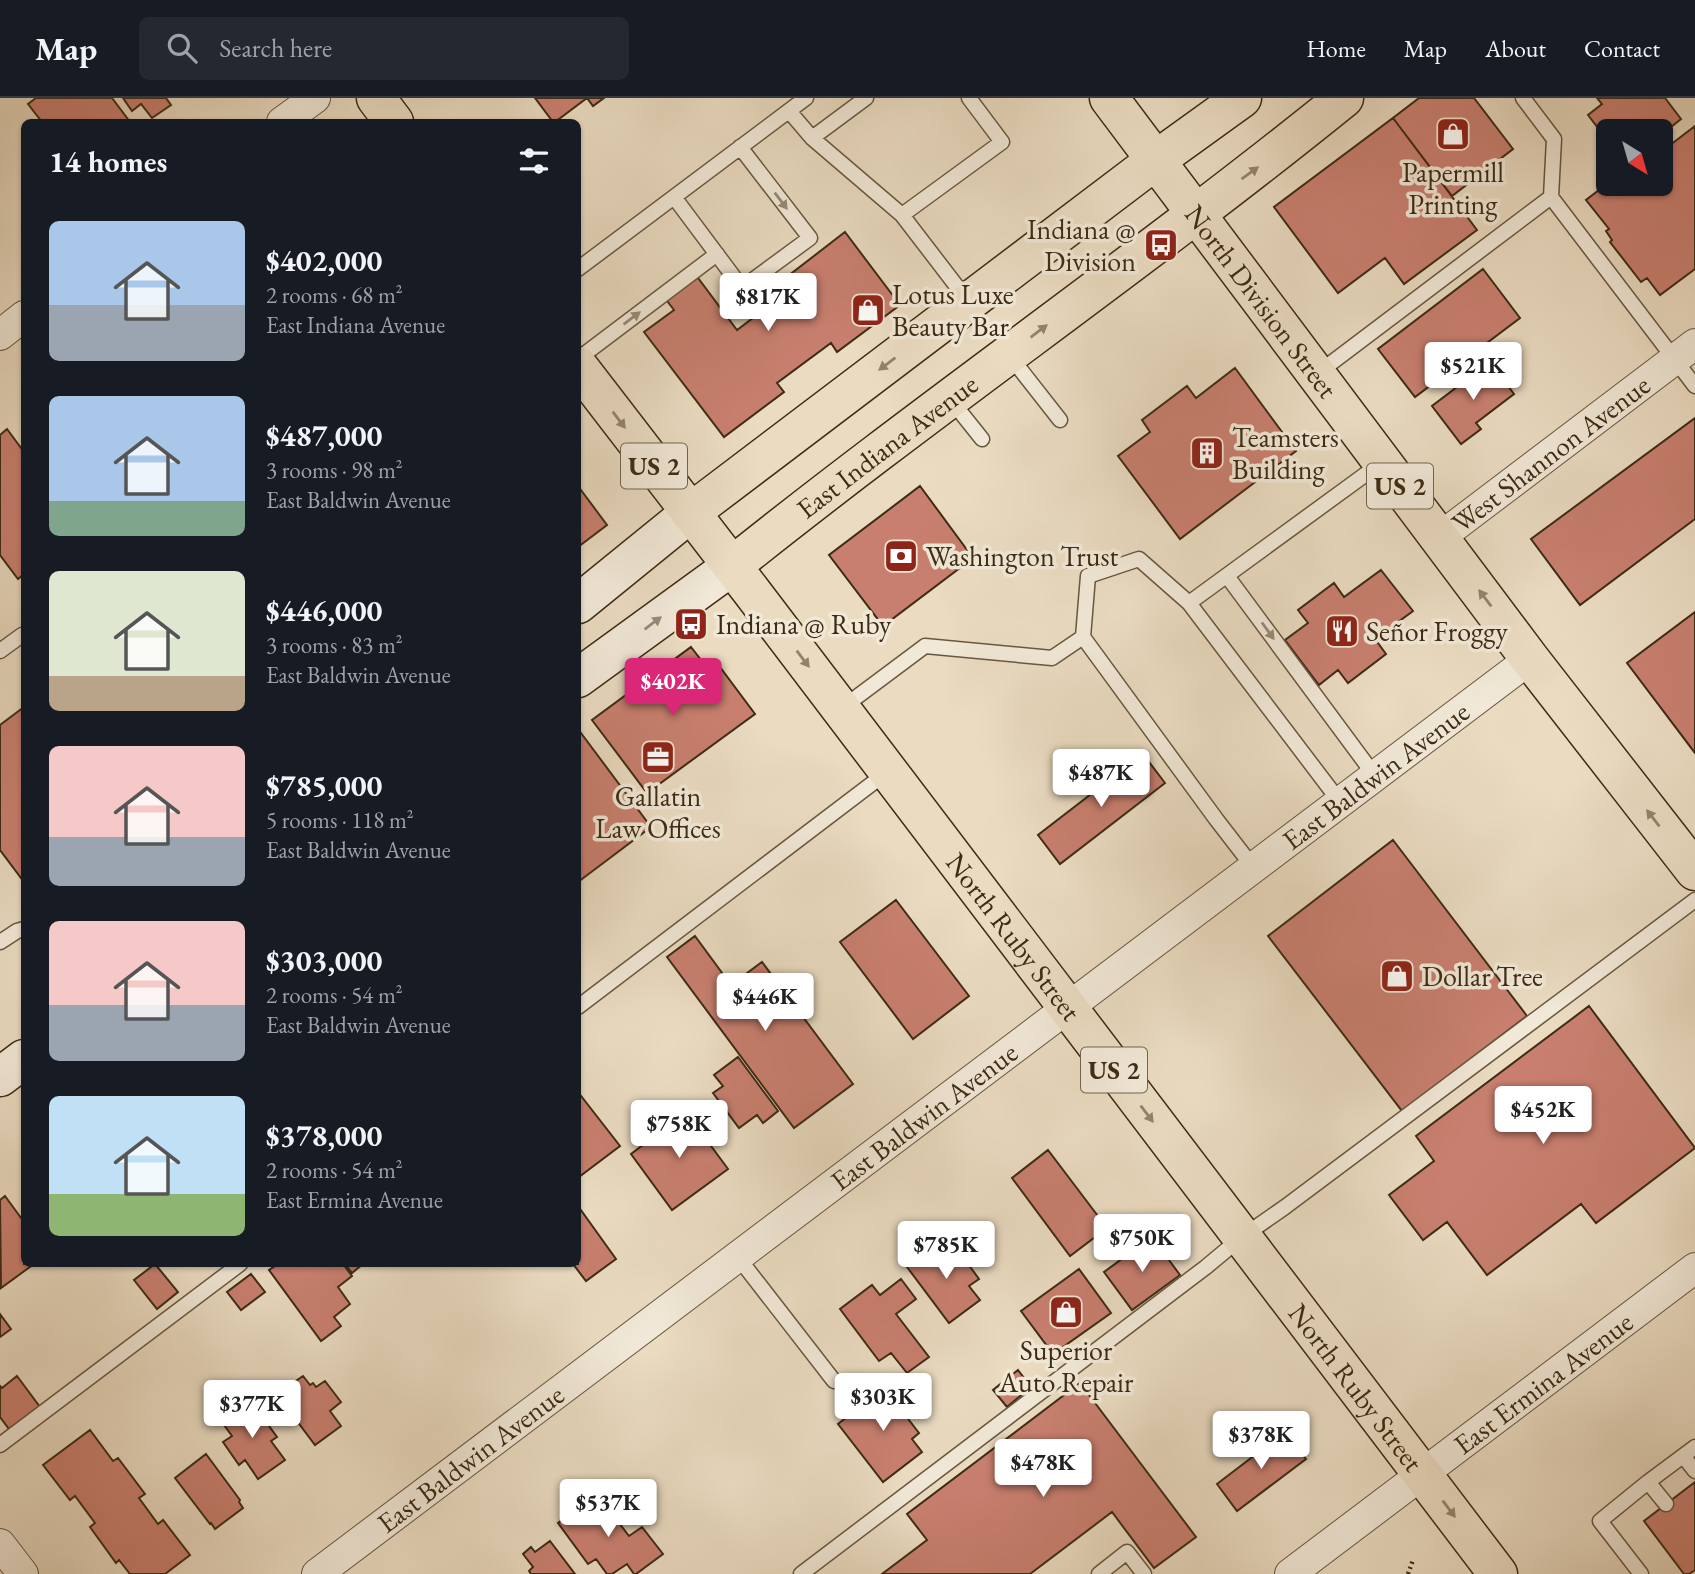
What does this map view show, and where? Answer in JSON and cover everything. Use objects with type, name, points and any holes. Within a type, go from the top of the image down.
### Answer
[{"type":"main road","points":[[376,98],[392,119]]},
{"type":"main road","name":"North Division Street","points":[[1109,98],[1530,659],[1695,872]]},
{"type":"main road","points":[[581,602],[690,513],[1156,160],[1242,98]]},
{"type":"main road","name":"East Indiana Avenue","points":[[581,676],[732,566],[1268,159],[1344,98]]},
{"type":"main road","name":"North Ruby Street","points":[[581,370],[1498,1574]]},
{"type":"main road","points":[[0,1077],[21,1061]]},
{"type":"street","points":[[286,119],[315,98]]},
{"type":"street","points":[[0,335],[21,318]]},
{"type":"street","name":"West Shannon Avenue","points":[[1439,538],[1685,352]]},
{"type":"street","name":"East Baldwin Avenue","points":[[317,1574],[1530,659]]},
{"type":"street","name":"East Ermina Avenue","points":[[1290,1574],[1695,1268]]},
{"type":"street","points":[[0,1544],[23,1574]]},
{"type":"lane","points":[[581,266],[806,98]]},
{"type":"lane","points":[[812,138],[866,98]]},
{"type":"lane","points":[[902,215],[1002,142],[969,98]]},
{"type":"lane","points":[[1522,98],[1554,139],[1551,197],[1685,352],[1695,386]]},
{"type":"lane","points":[[789,111],[812,138],[902,215],[969,303]]},
{"type":"lane","points":[[674,197],[742,288],[810,238],[740,147]]},
{"type":"lane","points":[[1316,374],[1551,197]]},
{"type":"lane","points":[[581,357],[717,254]]},
{"type":"lane","points":[[1009,354],[1060,419]]},
{"type":"lane","points":[[950,399],[982,439]]},
{"type":"lane","points":[[1189,603],[1382,462]]},
{"type":"lane","points":[[1254,867],[1083,637],[1088,576],[1139,559],[1189,603],[1340,802]]},
{"type":"lane","points":[[1227,576],[1375,776]]},
{"type":"lane","points":[[0,651],[21,636]]},
{"type":"lane","points":[[841,709],[925,646],[1052,658],[1083,637]]},
{"type":"lane","points":[[581,1005],[888,772]]},
{"type":"lane","points":[[801,1574],[1242,1237],[1289,1205],[1695,900]]},
{"type":"lane","points":[[0,942],[21,930]]},
{"type":"lane","points":[[737,1256],[834,1381]]},
{"type":"lane","points":[[0,1445],[236,1267]]},
{"type":"lane","points":[[1641,1574],[1600,1521],[1689,1452],[1695,1471]]},
{"type":"lane","points":[[1648,1482],[1666,1504]]},
{"type":"lane","points":[[1099,1574],[1127,1552],[1144,1574]]},
{"type":"path","points":[[1408,1574],[1412,1560]]},
{"type":"building","points":[[36,98],[112,98],[128,119],[40,119],[28,104]]},
{"type":"building","points":[[123,98],[166,98],[171,105],[152,118],[141,104],[132,111]]},
{"type":"building","points":[[535,98],[587,98],[559,119],[551,119]]},
{"type":"building","points":[[587,98],[604,98],[593,106]]},
{"type":"building","name":"Papermill Printing","points":[[1419,98],[1474,98],[1513,149],[1452,196],[1393,118]]},
{"type":"building","points":[[1597,98],[1665,98],[1681,119],[1673,125],[1673,119],[1596,119],[1596,125],[1588,115],[1602,104]]},
{"type":"building","points":[[1393,118],[1477,230],[1404,284],[1385,258],[1338,293],[1274,207]]},
{"type":"building","points":[[1695,126],[1695,269],[1660,295],[1647,278],[1641,282],[1610,242],[1612,240],[1606,231],[1609,229],[1586,200],[1596,192],[1596,196],[1673,196],[1673,143]]},
{"type":"building","points":[[845,232],[900,305],[837,352],[831,343],[777,383],[784,392],[724,437],[644,332],[674,310],[664,297],[695,274],[737,330],[795,286],[788,276]]},
{"type":"building","points":[[1483,269],[1520,318],[1415,397],[1378,349]]},
{"type":"building","points":[[1490,362],[1514,394],[1476,423],[1481,429],[1461,444],[1432,406]]},
{"type":"building","name":"Teamsters Building","points":[[1235,368],[1296,451],[1180,539],[1118,456],[1150,432],[1142,420],[1187,386],[1196,398]]},
{"type":"building","points":[[1695,418],[1695,519],[1580,605],[1531,539]]},
{"type":"building","points":[[7,429],[21,448],[21,576],[18,579],[0,555],[0,435]]},
{"type":"building","name":"Washington Trust","points":[[920,486],[973,558],[883,626],[829,555]]},
{"type":"building","points":[[581,490],[607,525],[581,545]]},
{"type":"building","name":"Señor Froggy","points":[[1381,570],[1413,611],[1375,639],[1386,654],[1348,683],[1338,670],[1319,685],[1285,640],[1308,623],[1298,610],[1334,583],[1344,597]]},
{"type":"building","points":[[1695,612],[1695,753],[1627,663]]},
{"type":"building","name":"Gallatin Law Offices","points":[[691,647],[708,669],[717,663],[755,714],[647,793],[592,720]]},
{"type":"building","points":[[21,709],[21,878],[0,850],[0,725]]},
{"type":"building","points":[[581,733],[651,827],[581,880]]},
{"type":"building","points":[[1143,754],[1165,783],[1060,864],[1038,835]]},
{"type":"building","name":"Dollar Tree","points":[[1393,840],[1527,1016],[1402,1111],[1268,936]]},
{"type":"building","points":[[896,900],[969,996],[913,1039],[840,942]]},
{"type":"building","points":[[695,936],[731,985],[762,962],[853,1084],[794,1128],[667,957]]},
{"type":"building","points":[[1589,1006],[1695,1148],[1596,1223],[1581,1204],[1487,1275],[1447,1222],[1423,1240],[1389,1195],[1434,1161],[1416,1136]]},
{"type":"building","points":[[738,1057],[778,1111],[763,1123],[757,1115],[739,1128],[713,1093],[723,1086],[714,1075]]},
{"type":"building","points":[[581,1096],[620,1146],[581,1175]]},
{"type":"building","points":[[683,1108],[728,1169],[672,1210],[631,1154],[668,1126],[665,1121]]},
{"type":"building","points":[[1048,1150],[1107,1228],[1070,1256],[1012,1178]]},
{"type":"building","points":[[5,1196],[21,1218],[21,1267],[30,1267],[1,1288],[0,1200]]},
{"type":"building","points":[[581,1210],[616,1259],[586,1281],[575,1267],[581,1267]]},
{"type":"building","points":[[1152,1237],[1180,1275],[1132,1310],[1104,1272]]},
{"type":"building","points":[[943,1240],[959,1260],[963,1257],[979,1279],[969,1286],[980,1300],[949,1323],[907,1267]]},
{"type":"building","points":[[151,1267],[157,1267],[178,1292],[157,1309],[134,1280]]},
{"type":"building","points":[[274,1267],[345,1267],[352,1276],[338,1287],[350,1304],[334,1317],[341,1326],[321,1341],[269,1270]]},
{"type":"building","points":[[347,1267],[359,1267],[352,1273]]},
{"type":"building","name":"Superior Auto Repair","points":[[1079,1269],[1111,1313],[1053,1354],[1021,1311]]},
{"type":"building","points":[[251,1274],[265,1292],[241,1310],[227,1292]]},
{"type":"building","points":[[901,1279],[916,1299],[896,1314],[929,1357],[907,1373],[891,1353],[879,1361],[840,1309],[872,1285],[880,1295]]},
{"type":"building","points":[[0,1314],[11,1329],[0,1337]]},
{"type":"building","points":[[1018,1370],[1031,1387],[1007,1407],[993,1390]]},
{"type":"building","points":[[17,1376],[40,1407],[9,1429],[0,1417],[0,1386],[2,1388]]},
{"type":"building","points":[[303,1376],[310,1385],[313,1383],[316,1387],[325,1381],[341,1402],[330,1411],[341,1426],[315,1445],[288,1409],[292,1406],[281,1391]]},
{"type":"building","points":[[1080,1383],[1196,1537],[1154,1568],[1112,1512],[1030,1574],[882,1574],[927,1540],[907,1514]]},
{"type":"building","points":[[890,1384],[904,1403],[899,1407],[919,1433],[912,1439],[922,1452],[883,1482],[838,1424]]},
{"type":"building","points":[[250,1400],[277,1437],[271,1441],[285,1460],[258,1479],[245,1460],[239,1465],[223,1442],[232,1436],[221,1421]]},
{"type":"building","points":[[90,1430],[113,1461],[118,1458],[145,1494],[139,1498],[158,1524],[163,1520],[190,1555],[165,1574],[130,1574],[119,1560],[116,1563],[90,1527],[95,1523],[75,1496],[70,1500],[43,1465]]},
{"type":"building","points":[[1285,1432],[1306,1459],[1237,1511],[1217,1484]]},
{"type":"building","points":[[206,1454],[243,1508],[215,1529],[175,1478]]},
{"type":"building","points":[[1695,1482],[1695,1570],[1684,1574],[1644,1521]]},
{"type":"building","points":[[597,1494],[629,1536],[642,1527],[663,1554],[636,1574],[627,1564],[612,1574],[607,1574],[596,1559],[588,1564],[558,1523]]},
{"type":"building","points":[[550,1541],[575,1574],[531,1574],[529,1571],[533,1567],[523,1554],[531,1547],[535,1552]]},
{"type":"place","name":"Papermill Printing","points":[[1453,134]]},
{"type":"place","name":"Indiana @ Division","points":[[1161,245]]},
{"type":"place","name":"Lotus Luxe Beauty Bar","points":[[868,310]]},
{"type":"place","name":"Teamsters Building","points":[[1207,453]]},
{"type":"place","name":"Washington Trust","points":[[901,556]]},
{"type":"place","name":"Indiana @ Ruby","points":[[691,624]]},
{"type":"place","name":"Señor Froggy","points":[[1342,631]]},
{"type":"place","name":"Gallatin Law Offices","points":[[658,757]]},
{"type":"place","name":"Dollar Tree","points":[[1397,976]]},
{"type":"place","name":"Superior Auto Repair","points":[[1066,1312]]}]
